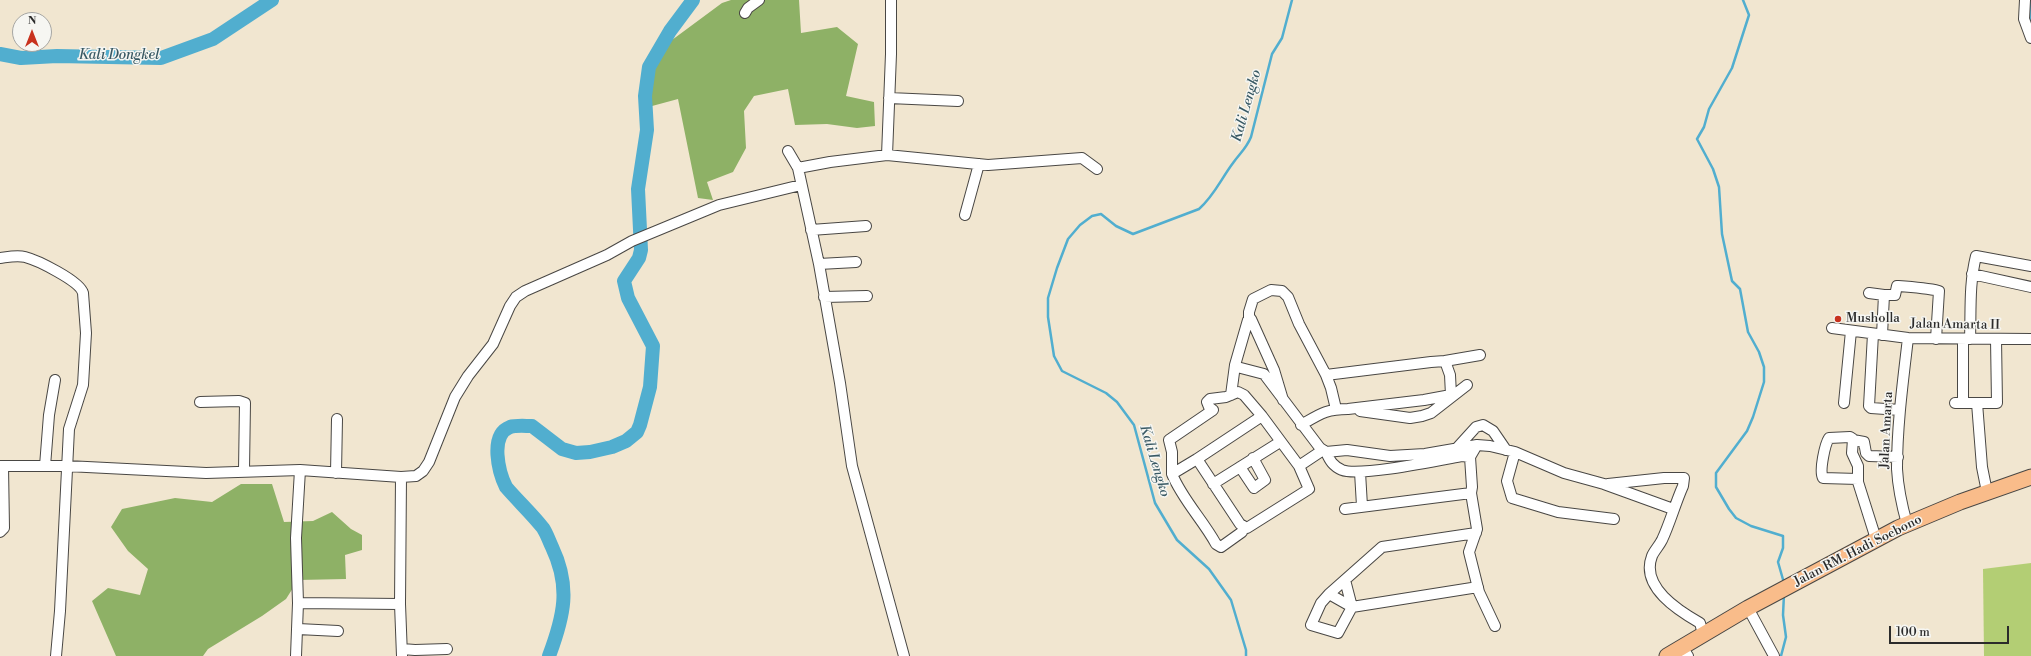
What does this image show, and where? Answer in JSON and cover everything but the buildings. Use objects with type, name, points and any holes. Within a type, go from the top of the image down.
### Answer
[{"type":"main road","name":"Jalan RM. Hadi Soebono","points":[[1667,656],[1685,651],[1703,634],[1876,539],[1907,524],[2031,476]]},
{"type":"street","points":[[745,13],[759,0]]},
{"type":"street","points":[[887,155],[891,0]]},
{"type":"street","points":[[2024,0],[2024,19],[2031,38]]},
{"type":"street","points":[[889,98],[958,101]]},
{"type":"street","points":[[788,151],[798,168],[819,264],[854,472],[904,656]]},
{"type":"street","points":[[798,168],[830,162],[887,155],[994,165],[1082,158],[1097,169]]},
{"type":"street","points":[[965,215],[979,164]]},
{"type":"street","points":[[0,532],[4,528],[2,466],[67,466],[206,473],[244,470],[300,470],[401,477],[416,476],[423,471],[429,462],[456,398],[468,376],[493,344],[516,297],[525,291],[607,255],[632,241],[719,205],[801,185]]},
{"type":"street","points":[[811,230],[866,226]]},
{"type":"street","points":[[1996,339],[2001,403],[1959,403],[1972,274],[1977,256],[2031,266]]},
{"type":"street","points":[[0,258],[27,257],[62,275],[82,290],[86,333],[83,385],[69,429],[60,611],[56,656]]},
{"type":"street","points":[[819,264],[856,262]]},
{"type":"street","points":[[1972,274],[2031,287]]},
{"type":"street","points":[[1869,293],[1895,295],[1897,286],[1939,291],[1936,339]]},
{"type":"street","points":[[1228,396],[1253,299],[1271,290],[1282,291],[1288,297],[1299,324],[1332,388],[1336,409]]},
{"type":"street","points":[[1884,295],[1869,406],[1871,408],[1900,410]]},
{"type":"street","points":[[824,297],[867,296]]},
{"type":"street","points":[[1249,319],[1251,319],[1269,360],[1283,400]]},
{"type":"street","name":"Jalan Amarta II","points":[[1832,328],[1908,338],[2031,339]]},
{"type":"street","points":[[1844,403],[1852,331]]},
{"type":"street","name":"Jalan Amarta","points":[[1907,524],[1900,496],[1898,457],[1900,410],[1908,338]]},
{"type":"street","points":[[1326,376],[1445,361],[1480,354]]},
{"type":"street","points":[[1264,374],[1269,360]]},
{"type":"street","points":[[1445,361],[1450,375],[1451,395]]},
{"type":"street","points":[[1235,365],[1237,367],[1264,374],[1301,425],[1325,451],[1331,463],[1342,470],[1360,472],[1425,458],[1456,448],[1477,445],[1490,446],[1510,451],[1564,473],[1604,484],[1673,509]]},
{"type":"street","points":[[45,466],[49,415],[55,380]]},
{"type":"street","points":[[1350,408],[1410,418],[1430,413],[1451,395],[1466,385]]},
{"type":"street","points":[[1238,392],[1244,395],[1262,416],[1299,466],[1309,489],[1247,528],[1243,527],[1242,532],[1231,541],[1221,547],[1216,544],[1189,500],[1181,492],[1172,474],[1172,452],[1169,440],[1218,407],[1228,396],[1238,392]]},
{"type":"street","points":[[1301,425],[1330,409],[1424,400],[1451,395]]},
{"type":"street","points":[[200,402],[239,401],[245,404],[244,470]]},
{"type":"street","points":[[1977,403],[1982,467],[1987,492]]},
{"type":"street","points":[[1172,474],[1198,459],[1262,416]]},
{"type":"street","points":[[336,473],[337,419]]},
{"type":"street","points":[[1456,448],[1476,428],[1484,425],[1493,430],[1510,451],[1506,481],[1512,498],[1558,512],[1614,519]]},
{"type":"street","points":[[1858,479],[1823,479],[1821,474],[1822,460],[1828,439],[1832,436],[1850,437],[1853,440],[1864,442],[1866,453],[1869,456],[1898,457]]},
{"type":"street","points":[[1853,440],[1852,453],[1858,463],[1858,479],[1876,539]]},
{"type":"street","points":[[1214,484],[1280,442]]},
{"type":"street","points":[[1477,445],[1470,457],[1471,493],[1477,529],[1469,552],[1478,586],[1495,626]]},
{"type":"street","points":[[1299,466],[1325,451],[1347,450],[1390,456],[1425,458],[1470,457]]},
{"type":"street","points":[[1240,467],[1254,488],[1265,480],[1253,458]]},
{"type":"street","points":[[1198,459],[1243,527]]},
{"type":"street","points":[[296,656],[298,603],[296,538],[300,470]]},
{"type":"street","points":[[1360,472],[1362,506]]},
{"type":"street","points":[[1604,484],[1682,476],[1685,480],[1662,540],[1652,557],[1651,573],[1655,586],[1664,598],[1680,611],[1700,623],[1703,634]]},
{"type":"street","points":[[401,477],[400,604],[402,652],[447,649]]},
{"type":"street","points":[[1345,509],[1471,493]]},
{"type":"street","points":[[1345,580],[1352,607],[1338,634],[1312,625],[1321,604],[1329,594],[1382,547],[1476,533]]},
{"type":"street","points":[[1329,594],[1352,607],[1478,586]]},
{"type":"street","points":[[298,603],[400,604]]},
{"type":"street","points":[[1748,608],[1774,656]]},
{"type":"street","points":[[298,629],[338,631]]},
{"type":"green space","points":[[731,0],[799,0],[801,33],[837,27],[858,44],[846,96],[874,102],[875,126],[857,128],[827,124],[795,125],[788,89],[754,96],[744,111],[746,148],[733,172],[707,182],[713,200],[698,198],[678,99],[641,109],[649,57],[722,3]]},
{"type":"green space","points":[[241,484],[272,484],[284,522],[313,521],[332,512],[351,529],[362,535],[362,550],[345,555],[346,579],[298,580],[286,599],[262,616],[208,649],[203,656],[116,656],[92,601],[108,588],[140,595],[148,569],[128,551],[111,527],[122,509],[175,498],[212,502]]},
{"type":"green space","points":[[2031,563],[2031,656],[1984,656],[1983,569]]},
{"type":"waterway","name":"Kali Dongkel","points":[[0,54],[21,58],[57,56],[161,58],[213,39],[272,0]]},
{"type":"waterway","points":[[549,656],[562,614],[562,575],[543,528],[506,487],[503,481],[499,464],[498,446],[504,431],[515,426],[532,426],[562,449],[576,453],[590,452],[612,447],[626,441],[637,432],[650,387],[653,346],[628,298],[624,281],[639,258],[641,250],[638,189],[647,130],[645,96],[649,67],[670,31],[693,0]]},
{"type":"waterway","name":"Kali Lengko","points":[[1246,656],[1246,650],[1231,600],[1209,569],[1177,540],[1155,503],[1134,425],[1117,402],[1106,393],[1062,371],[1054,356],[1048,317],[1048,298],[1068,239],[1080,225],[1092,216],[1101,214],[1116,226],[1133,234],[1199,209],[1209,199],[1245,148],[1251,137],[1272,54],[1282,38],[1292,0]]},
{"type":"waterway","points":[[1743,0],[1749,15],[1732,68],[1709,109],[1704,127],[1697,139],[1713,169],[1719,187],[1722,234],[1732,281],[1740,289],[1748,332],[1759,352],[1764,367],[1764,382],[1747,431],[1716,473],[1716,487],[1736,518],[1751,526],[1783,536],[1783,548],[1778,562],[1784,583]]},
{"type":"waterway","points":[[2031,5],[2027,13],[2031,20]]},
{"type":"waterway","points":[[1781,656],[1786,637],[1783,615],[1784,594]]},
{"type":"place","name":"Musholla","points":[[1838,319]]}]
